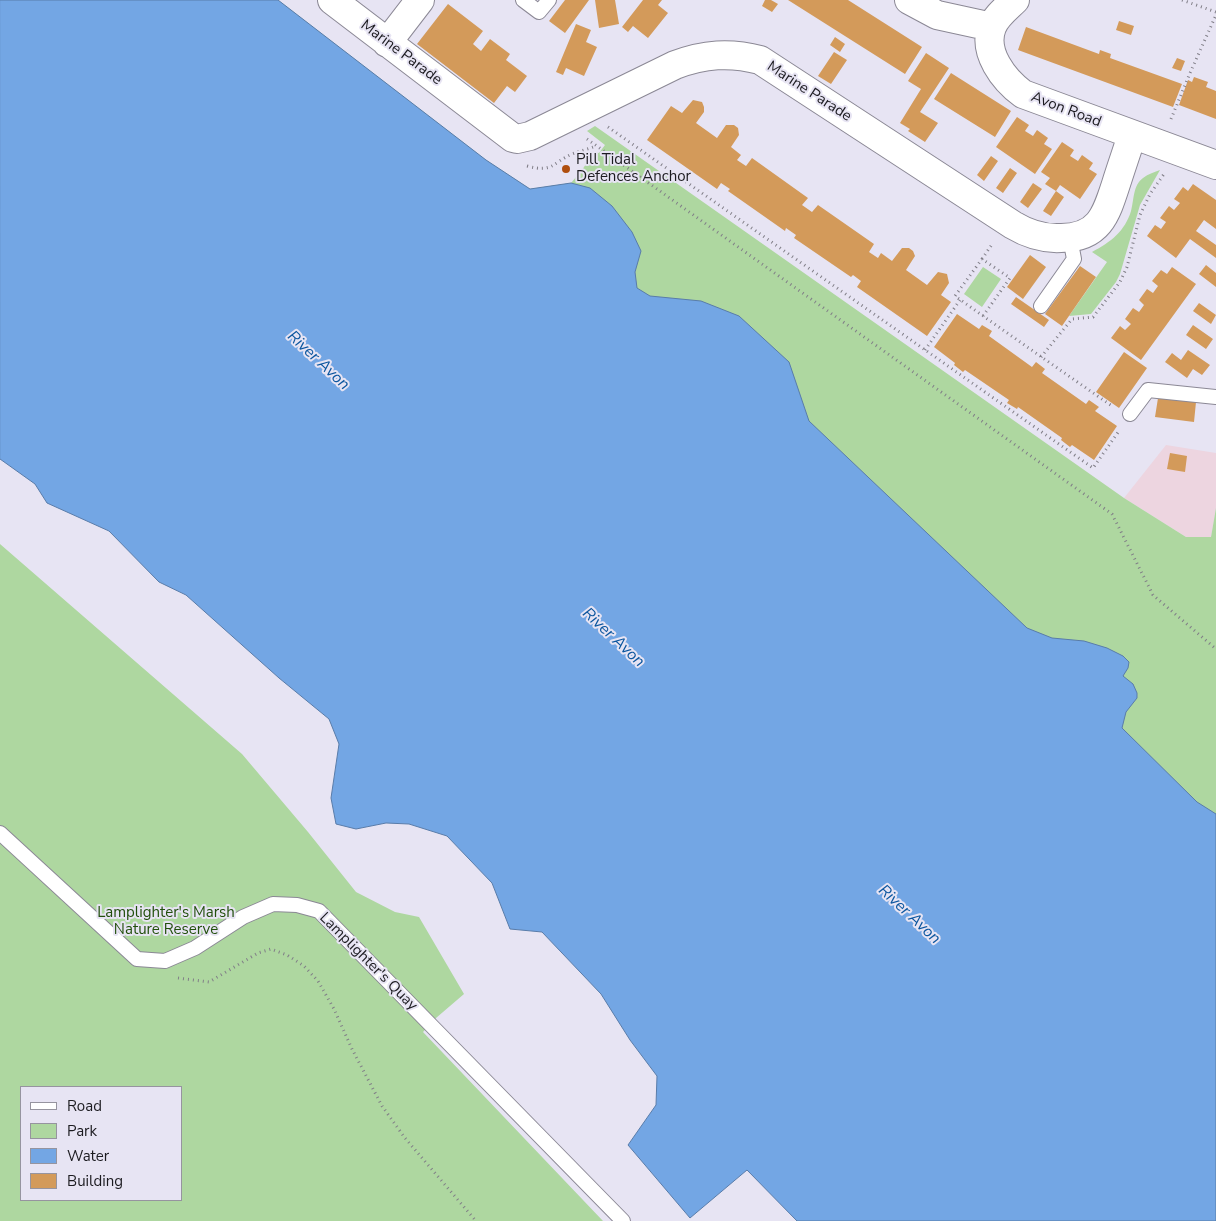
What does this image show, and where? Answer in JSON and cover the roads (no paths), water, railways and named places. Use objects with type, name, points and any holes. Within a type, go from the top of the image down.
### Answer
[{"type":"street","name":"Marine Parade","points":[[332,0],[513,138],[518,139],[530,136],[675,65],[694,58],[727,54],[760,60],[1013,225],[1038,236],[1057,239],[1070,238],[1088,233],[1102,220],[1111,201],[1132,135]]},
{"type":"street","points":[[387,43],[420,0]]},
{"type":"street","points":[[909,0],[936,15],[992,27],[1015,0]]},
{"type":"street","name":"Avon Road","points":[[992,27],[992,50],[996,66],[1023,94],[1216,166]]},
{"type":"lane","points":[[523,0],[539,12],[548,0]]},
{"type":"lane","points":[[1041,306],[1074,260],[1070,238]]},
{"type":"lane","points":[[1127,420],[1148,390],[1216,397]]},
{"type":"lane","name":"Lamplighter's Quay","points":[[0,833],[136,959],[165,961],[195,948],[243,917],[273,904],[297,905],[319,912],[623,1221]]},
{"type":"water","name":"River Avon","points":[[0,0],[278,0],[486,160],[530,189],[571,183],[590,188],[612,206],[632,232],[641,251],[635,272],[637,288],[650,296],[701,301],[739,316],[789,362],[809,421],[1027,628],[1052,638],[1084,641],[1107,648],[1123,656],[1129,662],[1123,676],[1133,684],[1137,698],[1126,712],[1122,728],[1197,802],[1216,814],[1216,1221],[797,1221],[747,1170],[690,1218],[628,1145],[656,1105],[657,1076],[630,1040],[601,994],[542,932],[510,929],[492,883],[447,836],[409,824],[386,823],[356,829],[336,824],[331,798],[339,744],[329,719],[279,678],[186,595],[159,582],[109,531],[47,503],[35,484],[0,459]]},
{"type":"place","name":"Pill Tidal Defences Anchor","points":[[566,169]]},
{"type":"park label","name":"Lamplighter's Marsh Nature Reserve","points":[[166,922]]}]
